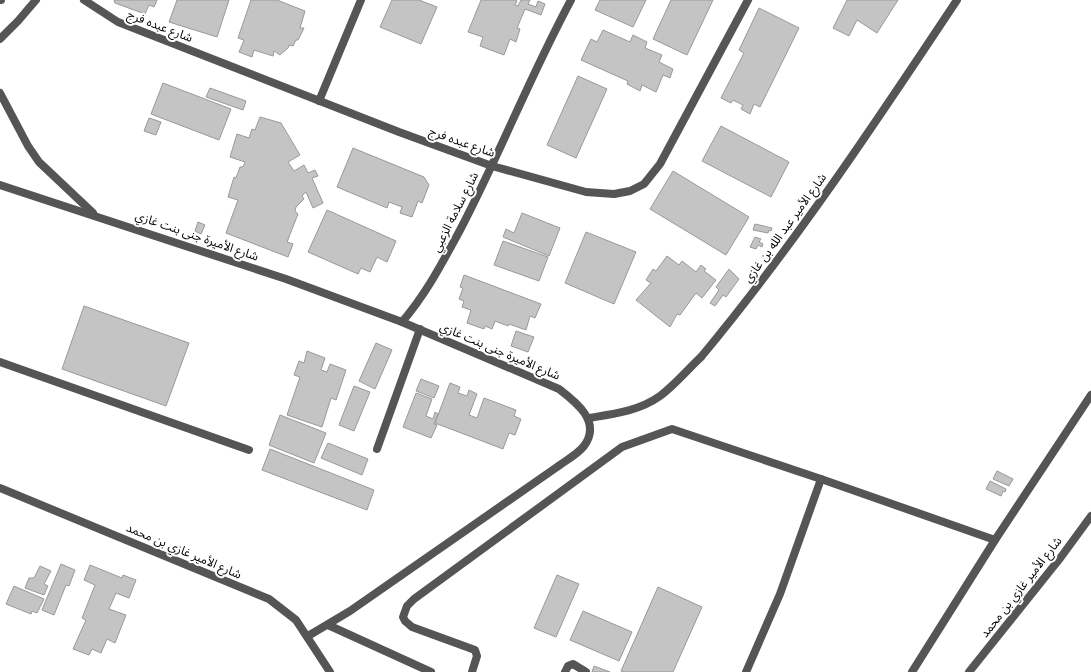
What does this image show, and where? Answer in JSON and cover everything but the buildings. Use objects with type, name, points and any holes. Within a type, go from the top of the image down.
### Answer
[{"type":"street","points":[[0,39],[36,0]]},
{"type":"street","name":"شارع عبده فرج","points":[[84,0],[118,22],[398,132],[492,166],[586,192],[614,194],[630,191],[644,184],[660,164],[748,0]]},
{"type":"street","points":[[319,101],[361,0]]},
{"type":"street","name":"شارع سلامة الزعبي","points":[[402,322],[425,293],[492,166],[545,49],[571,0]]},
{"type":"street","name":"شارع الأمير عبد الله بن غازي","points":[[589,418],[620,413],[642,406],[660,396],[701,357],[741,310],[800,229],[957,0]]},
{"type":"street","name":"شارع الأميرة جنى بنت غازي","points":[[0,93],[28,146],[39,162],[95,215]]},
{"type":"street","name":"شارع الأميرة جنى بنت غازي","points":[[0,185],[286,279],[420,329],[559,389],[575,402],[589,418]]},
{"type":"street","points":[[377,449],[420,329]]},
{"type":"street","points":[[0,362],[249,450]]},
{"type":"street","points":[[912,672],[1091,395]]},
{"type":"street","points":[[308,636],[328,625],[464,533],[584,446],[589,433],[589,418]]},
{"type":"street","points":[[472,672],[477,656],[475,650],[412,627],[403,617],[407,606],[414,599],[622,447],[672,429],[996,540]]},
{"type":"street","points":[[746,672],[780,594],[821,479]]},
{"type":"street","name":"شارع الأمير غازي بن محمد","points":[[0,488],[269,599],[296,620],[308,636],[330,672]]},
{"type":"street","name":"شارع الأمير غازي بن محمد","points":[[969,672],[1062,557],[1091,516]]},
{"type":"street","points":[[328,625],[431,672]]},
{"type":"street","points":[[565,672],[568,666],[573,664],[586,672]]}]
